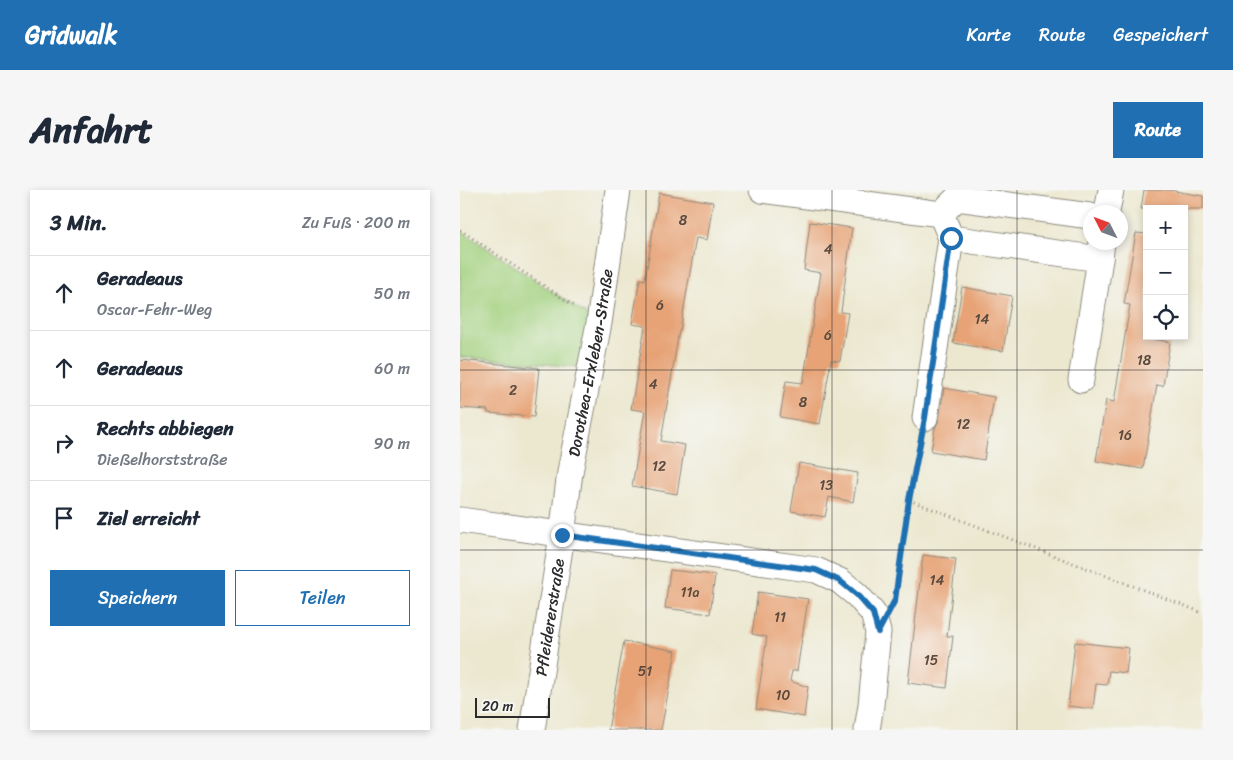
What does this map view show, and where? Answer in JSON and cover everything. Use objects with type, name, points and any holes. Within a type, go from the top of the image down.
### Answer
[{"type":"street","name":"Dorothea-Erxleben-Straße","points":[[562,535],[570,472],[599,323],[618,190]]},
{"type":"street","points":[[762,190],[952,201],[1083,215]]},
{"type":"street","points":[[1108,205],[1111,190]]},
{"type":"street","points":[[925,418],[951,238],[952,201]]},
{"type":"street","points":[[951,238],[1101,251],[1081,380]]},
{"type":"street","points":[[460,520],[816,570],[840,581],[857,595],[873,613],[878,632],[867,730]]},
{"type":"street","name":"Pfleidererstraße","points":[[532,730],[562,535]]},
{"type":"path","points":[[460,230],[599,323]]},
{"type":"path","points":[[878,632],[895,600],[909,500],[925,418]]},
{"type":"path","points":[[909,500],[1203,613]]},
{"type":"green space","points":[[460,230],[599,323],[590,368],[460,357]]},
{"type":"building","points":[[1144,190],[1169,190],[1203,196],[1203,209],[1188,209],[1188,205],[1143,205],[1143,209],[1141,209]]},
{"type":"building","points":[[659,193],[713,202],[707,240],[696,238],[661,441],[685,445],[677,494],[632,486],[645,411],[631,409],[645,326],[632,324],[640,279],[645,280]]},
{"type":"building","points":[[810,222],[852,228],[841,312],[848,313],[840,361],[831,360],[820,424],[780,417],[786,381],[803,383],[821,273],[804,270]]},
{"type":"building","points":[[1136,233],[1143,234],[1143,340],[1170,342],[1163,386],[1157,385],[1143,469],[1096,461],[1106,400],[1114,402],[1130,305],[1124,304]]},
{"type":"building","points":[[962,287],[1012,296],[1003,351],[953,343]]},
{"type":"building","points":[[460,360],[539,368],[534,417],[488,413],[488,410],[460,408]]},
{"type":"building","points":[[944,388],[994,397],[984,460],[931,451],[935,428],[939,420]]},
{"type":"building","points":[[799,463],[858,473],[853,502],[829,497],[825,517],[791,511]]},
{"type":"building","points":[[923,555],[956,559],[947,636],[953,636],[947,688],[908,683]]},
{"type":"building","points":[[670,570],[715,575],[710,614],[665,608]]},
{"type":"building","points":[[758,592],[808,599],[797,671],[792,671],[790,681],[808,687],[804,717],[756,709],[767,637],[752,634]]},
{"type":"building","points":[[624,641],[676,651],[661,730],[608,730]]},
{"type":"building","points":[[1075,642],[1129,648],[1126,673],[1109,671],[1107,685],[1096,684],[1093,709],[1068,706]]},
{"type":"route","points":[[562,535],[816,570],[840,581],[857,595],[873,613],[878,632],[895,600],[909,500],[925,418],[951,238]]}]
